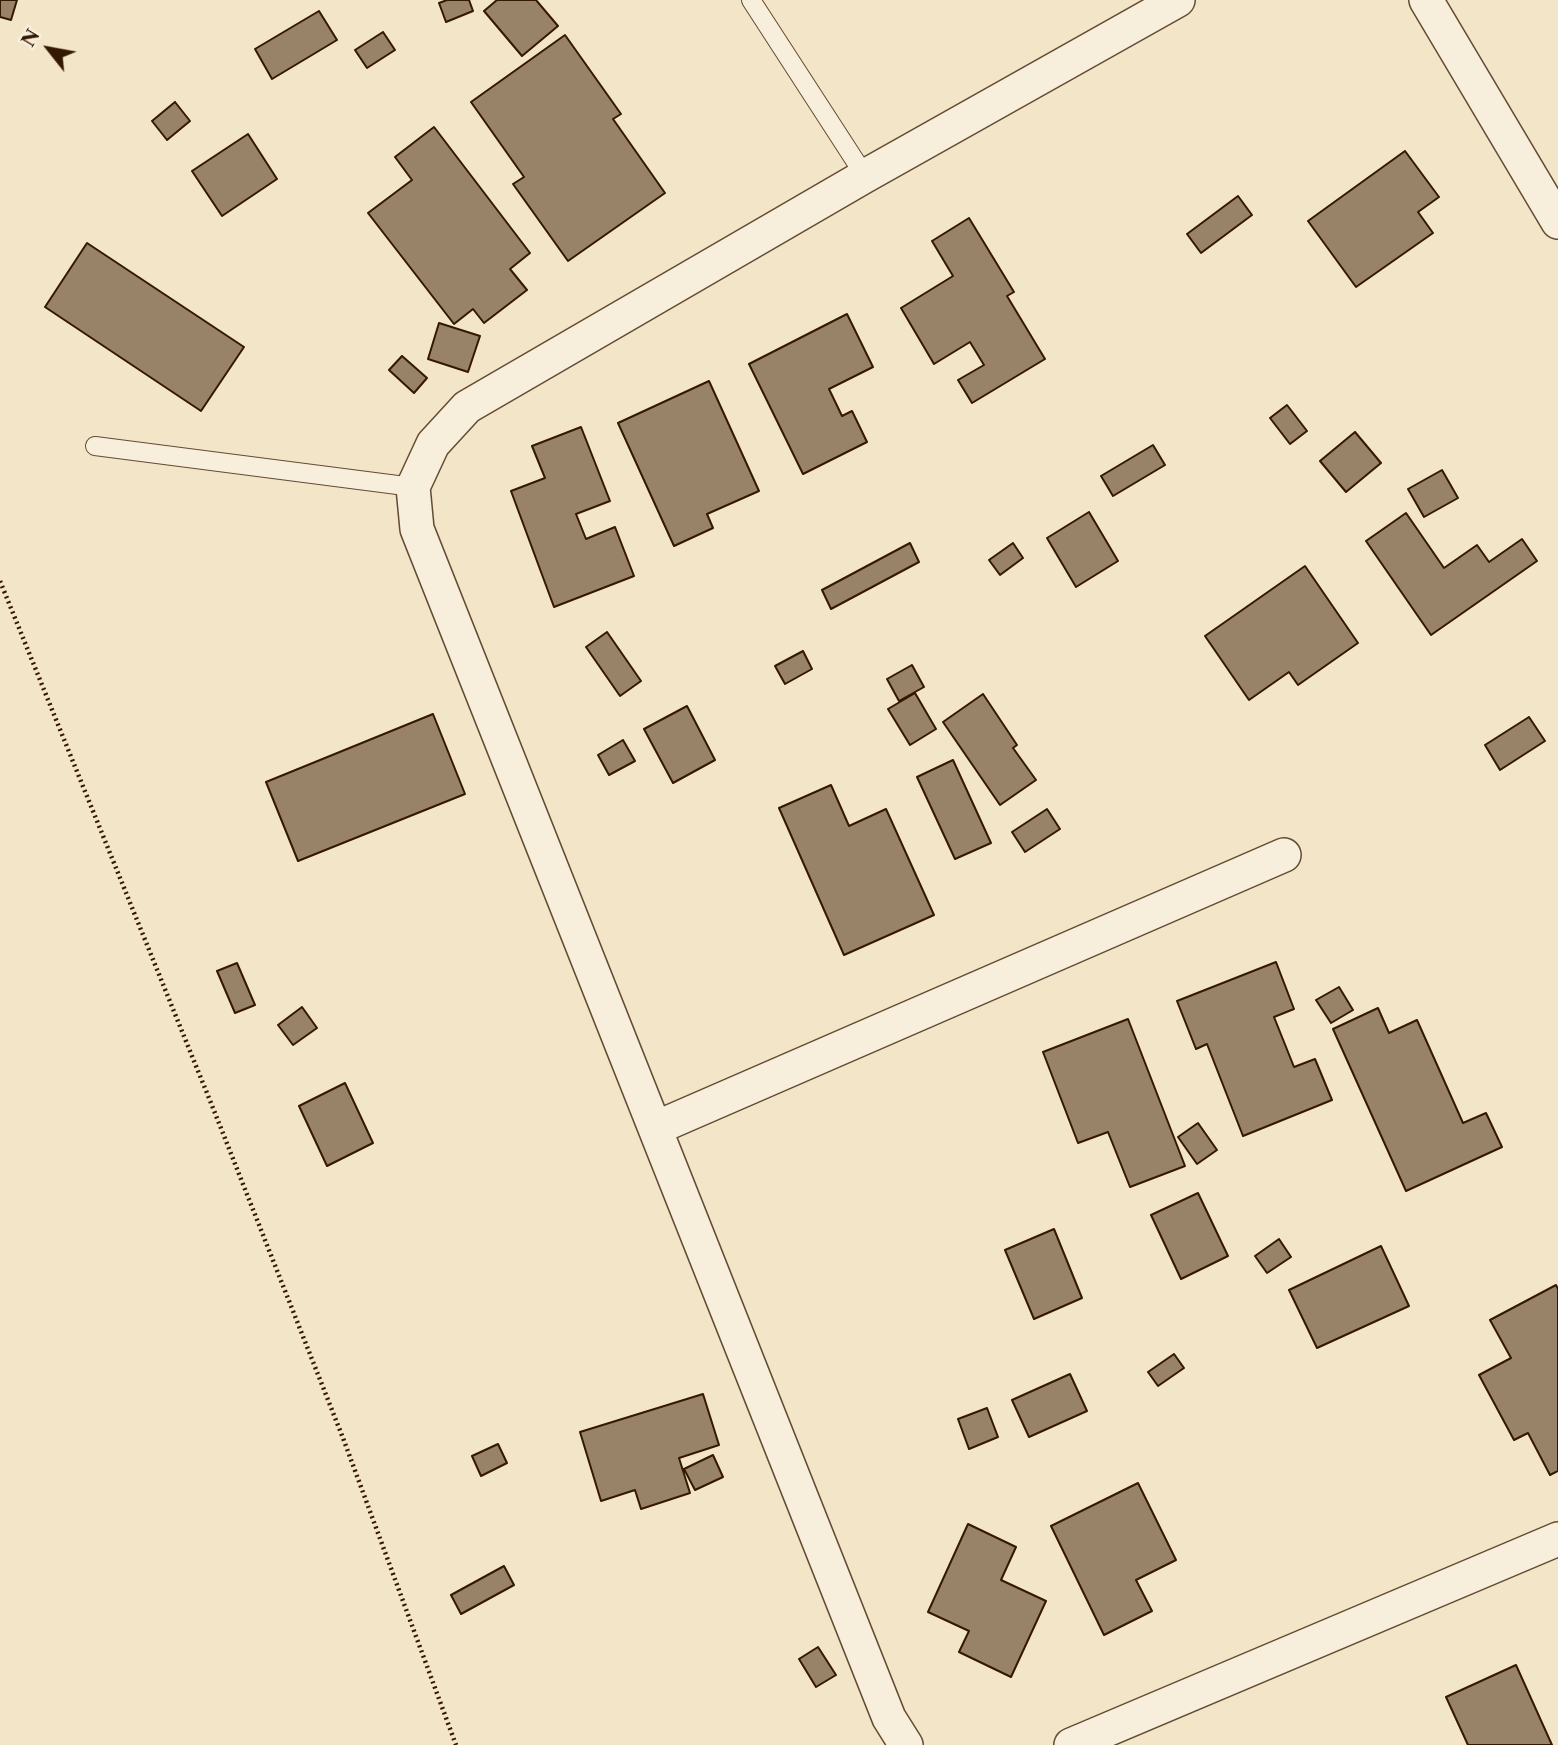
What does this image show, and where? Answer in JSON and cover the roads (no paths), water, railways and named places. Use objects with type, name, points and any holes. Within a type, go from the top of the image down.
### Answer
[{"type":"street","points":[[906,1745],[889,1718],[417,529],[413,487],[433,444],[467,407],[865,176],[1178,0]]},
{"type":"street","points":[[1426,0],[1558,222]]},
{"type":"street","points":[[656,1128],[1284,855]]},
{"type":"street","points":[[1071,1745],[1558,1539]]},
{"type":"lane","points":[[751,0],[865,176]]},
{"type":"lane","points":[[95,446],[413,487]]}]
